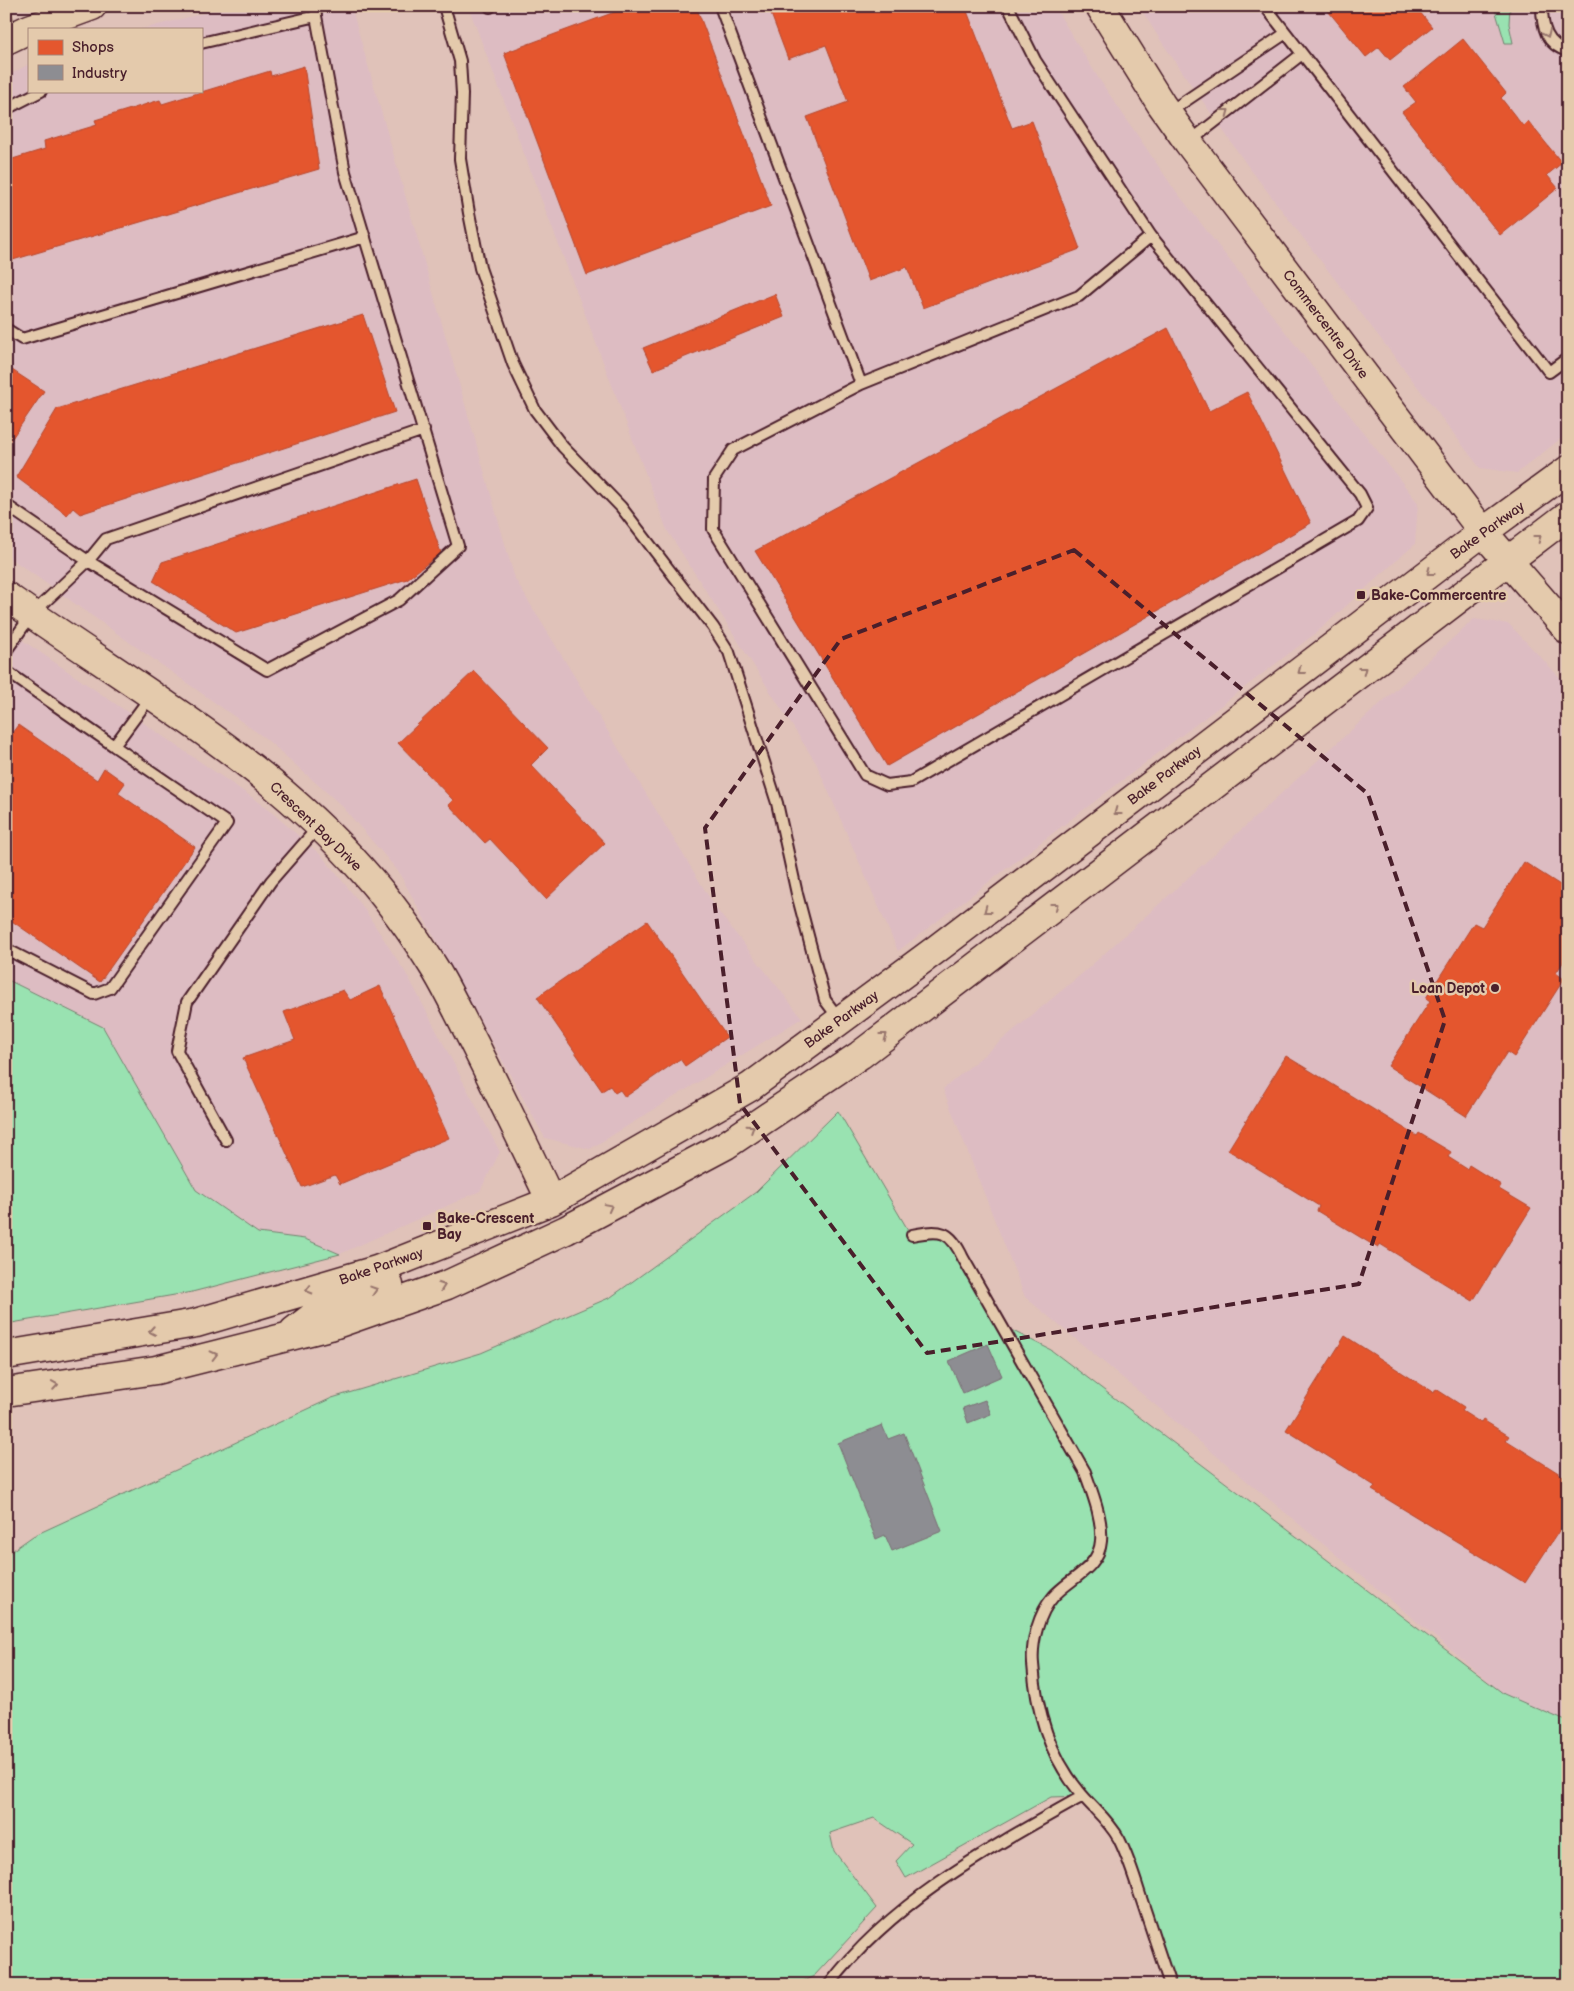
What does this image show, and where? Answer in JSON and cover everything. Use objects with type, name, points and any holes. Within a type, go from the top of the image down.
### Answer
[{"type":"main road","points":[[16,30],[92,6]]},
{"type":"main road","name":"Commercentre Drive","points":[[1100,6],[1167,114],[1483,532],[1568,630]]},
{"type":"main road","name":"Bake Parkway","points":[[6,1355],[196,1323],[376,1270],[551,1200],[750,1087],[934,951],[1483,532],[1568,470]]},
{"type":"main road","points":[[6,1392],[156,1370],[330,1326],[447,1285],[566,1230],[726,1145],[860,1055],[1568,516]]},
{"type":"main road","name":"Crescent Bay Drive","points":[[6,596],[242,758],[320,825],[364,872],[402,920],[435,969],[500,1093],[551,1200]]},
{"type":"main road","points":[[286,1337],[325,1307],[425,1273],[512,1237],[550,1212],[551,1200]]},
{"type":"lane","points":[[444,6],[460,61],[462,94],[460,159],[469,213],[480,268],[513,364],[536,410],[563,447],[621,507],[713,627],[729,652],[777,803],[797,894],[825,1000],[840,1020]]},
{"type":"lane","points":[[720,6],[861,384]]},
{"type":"lane","points":[[1008,6],[1034,60],[1151,236],[1360,494],[1367,508],[1358,521],[911,782],[886,785],[865,775],[713,529],[714,479],[733,450],[861,384],[1079,296],[1151,236]]},
{"type":"lane","points":[[1265,6],[1549,372],[1568,358]]},
{"type":"lane","points":[[1542,6],[1544,28],[1552,43],[1568,51]]},
{"type":"lane","points":[[6,505],[88,561],[267,670],[399,600],[458,546],[345,172],[316,11],[202,43]]},
{"type":"lane","points":[[1167,114],[1286,33]]},
{"type":"lane","points":[[1188,142],[1302,54]]},
{"type":"lane","points":[[6,109],[39,92]]},
{"type":"lane","points":[[6,329],[22,339],[365,237]]},
{"type":"lane","points":[[6,651],[32,614],[88,561],[106,539],[424,430]]},
{"type":"lane","points":[[6,671],[226,823],[110,988],[94,994],[6,948]]},
{"type":"lane","points":[[114,746],[151,696]]},
{"type":"lane","points":[[226,1140],[177,1051],[187,1002],[271,881],[320,825]]},
{"type":"lane","points":[[912,1235],[939,1232],[950,1236],[956,1242],[963,1258],[1085,1472],[1100,1521],[1102,1542],[1094,1560],[1075,1580],[1054,1595],[1043,1611],[1036,1633],[1032,1661],[1037,1699],[1043,1725],[1058,1759],[1083,1796],[1106,1819],[1126,1853],[1170,1985]]},
{"type":"lane","points":[[830,1985],[843,1966],[916,1898],[1008,1838],[1083,1796]]},
{"type":"highlighted area","points":[[1074,550],[1368,794],[1445,1020],[1359,1284],[927,1353],[740,1104],[705,828],[841,639]]},
{"type":"shaded area","points":[[232,6],[351,6],[515,579],[717,910],[802,1018],[590,1149],[545,1138],[398,871],[341,805],[265,738],[6,555],[6,77],[28,65],[28,92],[202,92],[202,28],[146,28]]},
{"type":"shaded area","points":[[468,6],[1054,6],[1099,79],[1172,186],[1418,503],[1415,544],[1316,633],[898,951],[816,763],[667,530]]},
{"type":"shaded area","points":[[1139,6],[1568,6],[1568,433],[1517,473],[1480,468],[1247,165]]},
{"type":"shaded area","points":[[1474,619],[1509,624],[1568,686],[1568,1722],[1504,1694],[1025,1297],[943,1089],[1084,972]]},
{"type":"shaded area","points":[[6,629],[262,804],[322,856],[361,904],[409,978],[500,1152],[480,1191],[340,1254],[305,1239],[258,1233],[196,1190],[103,1027],[6,979]]},
{"type":"green space","points":[[1494,6],[1510,6],[1509,24],[1513,43],[1505,43]]},
{"type":"green space","points":[[6,979],[103,1027],[196,1190],[258,1233],[305,1239],[340,1254],[192,1292],[6,1324]]},
{"type":"green space","points":[[838,1111],[911,1235],[939,1232],[956,1243],[1001,1325],[1051,1350],[1504,1694],[1568,1722],[1568,1985],[1395,1985],[1383,1979],[1363,1985],[1170,1985],[1126,1853],[1083,1796],[1051,1797],[906,1878],[896,1861],[912,1844],[874,1818],[830,1833],[834,1851],[877,1908],[814,1976],[795,1985],[6,1985],[6,1555],[33,1536],[332,1398],[481,1353],[611,1297],[756,1192]]},
{"type":"building: Shops","points":[[631,6],[696,6],[771,206],[587,275],[504,53]]},
{"type":"building: Shops","points":[[768,6],[965,6],[1012,128],[1032,121],[1080,249],[923,308],[907,267],[869,281],[807,117],[848,102],[826,45],[788,59]]},
{"type":"building: Shops","points":[[1324,6],[1415,6],[1432,27],[1390,60],[1379,47],[1366,57]]},
{"type":"building: Shops","points":[[1463,39],[1506,93],[1501,98],[1523,126],[1528,121],[1562,163],[1547,175],[1558,188],[1500,235],[1402,112],[1416,102],[1404,87]]},
{"type":"building: Shops","points":[[304,66],[319,169],[6,262],[6,161],[45,149],[44,141],[97,125],[95,120],[160,100],[162,104],[270,71],[271,76]]},
{"type":"building: Shops","points":[[775,294],[784,317],[653,370],[643,348]]},
{"type":"building: Shops","points":[[363,315],[395,412],[80,514],[73,508],[67,515],[16,477],[57,409]]},
{"type":"building: Shops","points":[[1168,328],[1209,411],[1247,392],[1311,523],[887,766],[755,551]]},
{"type":"building: Shops","points":[[6,366],[44,391],[6,447]]},
{"type":"building: Shops","points":[[416,479],[441,553],[407,579],[236,633],[153,581],[162,562]]},
{"type":"building: Shops","points":[[474,671],[548,748],[531,765],[605,843],[546,899],[490,839],[485,843],[449,805],[453,800],[398,743]]},
{"type":"building: Shops","points":[[18,725],[97,780],[104,768],[125,783],[118,793],[195,847],[100,982],[6,917],[6,741]]},
{"type":"building: Shops","name":"Loan Depot","points":[[1524,862],[1568,890],[1568,955],[1556,973],[1564,979],[1514,1057],[1507,1052],[1466,1116],[1388,1066],[1430,1001],[1426,998],[1474,923],[1482,927]]},
{"type":"building: Shops","points":[[647,921],[727,1037],[685,1066],[680,1059],[625,1097],[620,1090],[615,1093],[610,1086],[602,1091],[537,997]]},
{"type":"building: Shops","points":[[380,986],[449,1138],[340,1184],[335,1175],[302,1187],[243,1058],[295,1040],[284,1012],[343,990],[350,1000]]},
{"type":"building: Shops","points":[[1286,1056],[1417,1136],[1419,1133],[1451,1152],[1448,1157],[1467,1169],[1469,1165],[1501,1185],[1499,1189],[1531,1208],[1473,1301],[1380,1244],[1378,1248],[1317,1211],[1319,1206],[1228,1150]]},
{"type":"building: Shops","points":[[1345,1336],[1434,1393],[1436,1389],[1464,1407],[1462,1411],[1481,1423],[1483,1420],[1509,1436],[1506,1440],[1568,1479],[1568,1517],[1525,1583],[1372,1490],[1375,1486],[1286,1430]]},
{"type":"building: Industry","points":[[988,1344],[1002,1376],[963,1393],[949,1361]]},
{"type":"building: Industry","points":[[985,1400],[991,1414],[968,1423],[963,1408]]},
{"type":"building: Industry","points":[[882,1425],[888,1439],[904,1433],[942,1531],[892,1551],[885,1535],[876,1539],[838,1443]]},
{"type":"place","name":"Bake-Commercentre","points":[[1361,595]]},
{"type":"place","name":"Loan Depot","points":[[1495,988]]},
{"type":"place","name":"Bake-Crescent Bay","points":[[427,1226]]}]
